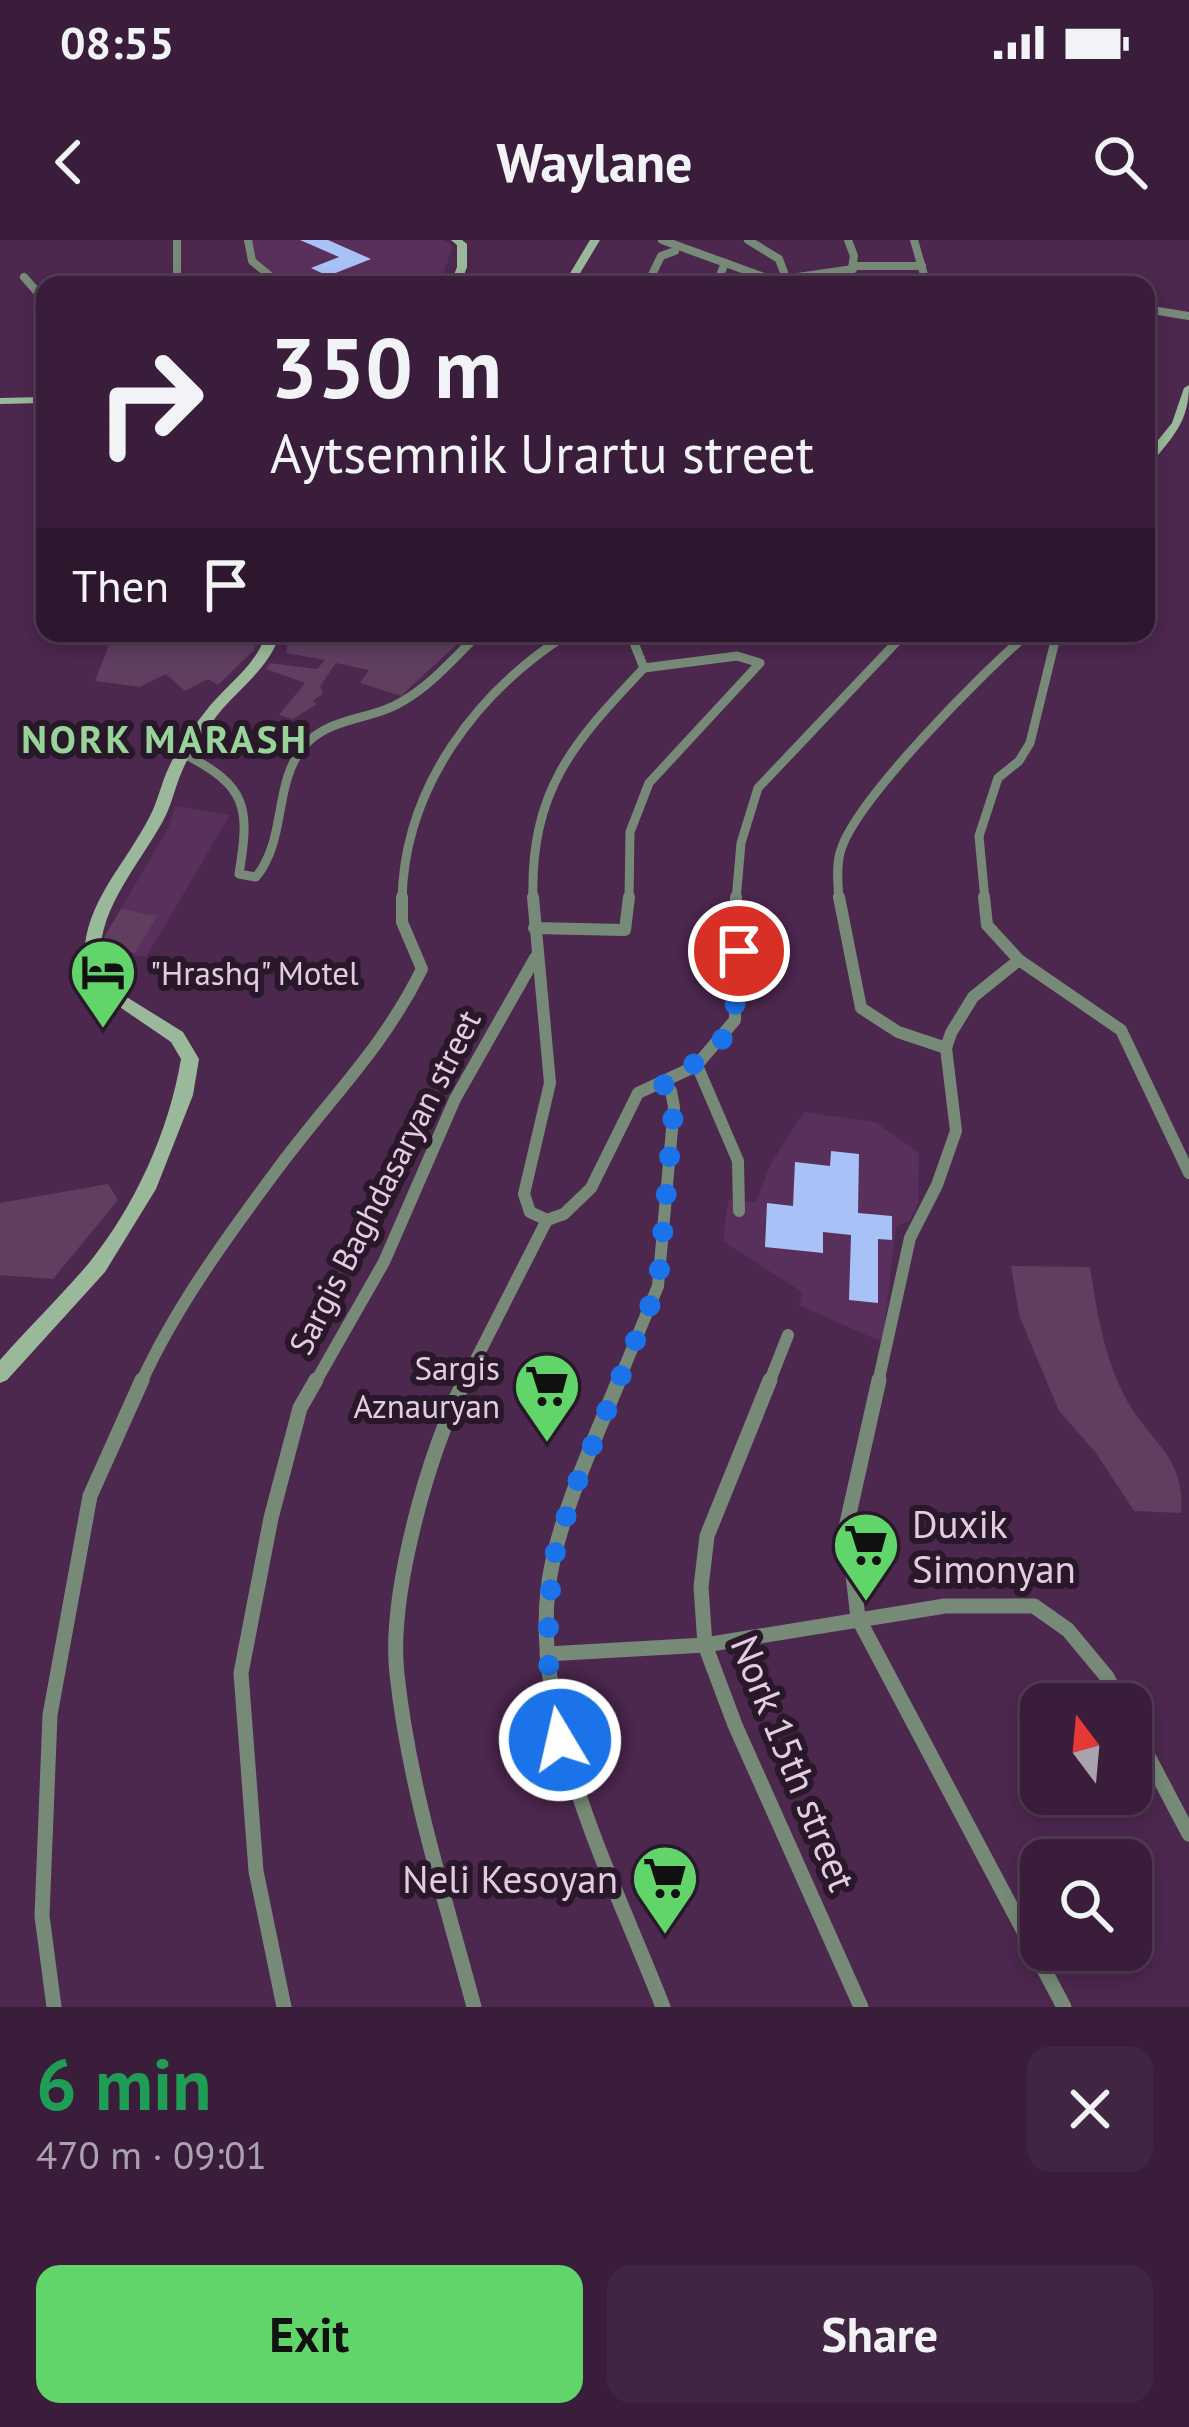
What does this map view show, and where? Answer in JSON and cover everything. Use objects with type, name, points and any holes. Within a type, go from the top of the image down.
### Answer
[{"type":"main road","points":[[573,276],[595,240]]},
{"type":"main road","points":[[458,276],[459,242]]},
{"type":"main road","points":[[1155,452],[1177,424],[1189,388]]},
{"type":"main road","points":[[0,401],[36,398]]},
{"type":"main road","points":[[0,1374],[98,1266],[147,1189],[184,1095],[190,1059],[178,1037],[97,986],[89,958],[91,940],[159,816],[184,754],[231,689],[270,650],[271,642]]},
{"type":"street","points":[[177,240],[178,276]]},
{"type":"street","points":[[248,240],[252,261],[270,276]]},
{"type":"street","points":[[662,240],[763,276]]},
{"type":"street","points":[[652,276],[662,256],[692,240]]},
{"type":"street","points":[[748,240],[779,259],[784,276]]},
{"type":"street","points":[[848,240],[852,276]]},
{"type":"street","points":[[914,240],[925,276]]},
{"type":"street","points":[[720,276],[725,263]]},
{"type":"street","points":[[813,276],[854,267],[922,266]]},
{"type":"street","points":[[24,277],[36,291]]},
{"type":"street","points":[[1155,310],[1189,316]]},
{"type":"street","points":[[255,824],[239,872],[250,877],[261,874],[273,853],[289,771],[315,735],[347,719],[386,710],[418,692],[471,642]]},
{"type":"street","points":[[54,2007],[42,1916],[50,1715],[90,1496],[159,1343],[276,1171],[395,1024],[422,969],[402,922],[404,860],[439,761],[484,702],[555,642]]},
{"type":"street","points":[[633,642],[644,668]]},
{"type":"street","points":[[534,928],[625,930],[629,923],[630,832],[649,783],[759,665],[757,659],[732,655],[686,666],[644,668],[577,740],[559,767],[531,854],[535,958],[550,1068],[547,1102],[524,1193],[530,1212],[547,1220],[566,1216],[584,1202],[635,1096],[696,1063],[718,1046],[735,1020],[738,845],[758,788],[896,642]]},
{"type":"street","points":[[946,1048],[898,1032],[860,1008],[843,915],[840,851],[855,820],[988,670],[1019,642]]},
{"type":"street","points":[[1055,642],[1030,743],[1019,761],[998,778],[979,836],[987,926],[1018,960],[1121,1030],[1189,1173]]},
{"type":"street","points":[[184,754],[214,769],[255,824]]},
{"type":"street","points":[[255,824],[278,822]]},
{"type":"street","name":"Sargis Baghdasaryan street","points":[[284,2007],[256,1871],[241,1673],[271,1518],[300,1408],[384,1262],[455,1099],[535,958]]},
{"type":"street","points":[[1018,960],[968,998],[946,1048],[956,1131],[938,1186],[910,1238],[847,1523],[858,1618],[1064,2007]]},
{"type":"street","points":[[696,1063],[738,1160],[740,1211]]},
{"type":"street","points":[[663,1084],[671,1091],[674,1107],[658,1286],[574,1490],[552,1564],[547,1654],[560,1740],[663,2007]]},
{"type":"street","points":[[474,2007],[420,1804],[396,1670],[405,1568],[445,1419],[547,1220]]},
{"type":"street","name":"Nork 15th street","points":[[788,1335],[706,1536],[701,1587],[705,1645],[735,1725],[861,2007]]},
{"type":"street","points":[[547,1654],[705,1645],[945,1606],[1034,1606],[1068,1630],[1110,1683]]},
{"type":"street","points":[[1152,1764],[1189,1834]]},
{"type":"shaded area","points":[[250,240],[443,240],[453,246],[443,276],[273,276],[249,257]]},
{"type":"shaded area","points":[[110,642],[256,642],[254,650],[218,685],[208,679],[185,691],[166,674],[140,687],[95,681]]},
{"type":"shaded area","points":[[288,642],[459,642],[401,696],[360,683],[369,670],[336,663],[320,686],[323,693],[313,701],[317,704],[293,719],[279,715],[305,683],[266,669],[270,663],[317,669],[325,660],[286,653]]},
{"type":"shaded area","points":[[175,806],[230,815],[146,957],[98,949],[169,826]]},
{"type":"shaded area","points":[[121,909],[157,916],[135,953],[98,947]]},
{"type":"shaded area","points":[[804,1112],[875,1122],[919,1153],[918,1203],[910,1221],[896,1226],[883,1339],[799,1305],[802,1292],[723,1241],[728,1200],[756,1202],[771,1163]]},
{"type":"shaded area","points":[[108,1184],[118,1200],[53,1279],[0,1275],[0,1203]]},
{"type":"shaded area","points":[[1011,1266],[1090,1267],[1110,1362],[1132,1409],[1171,1461],[1181,1493],[1181,1513],[1134,1511],[1096,1453],[1059,1411],[1019,1315]]},
{"type":"building","points":[[300,240],[328,240],[371,259],[328,276],[311,268],[339,257]]},
{"type":"building","points":[[831,1151],[859,1154],[858,1213],[892,1216],[892,1240],[878,1239],[878,1303],[849,1300],[851,1235],[823,1232],[823,1253],[765,1247],[767,1203],[793,1206],[795,1162],[830,1166]]},
{"type":"place","name":"\"Hrashq\" Motel","points":[[103,1031]]},
{"type":"place","name":"Sargis Aznauryan","points":[[547,1445]]},
{"type":"place","name":"Duxik Simonyan","points":[[866,1604]]},
{"type":"place","name":"Neli Kesoyan","points":[[665,1937]]},
{"type":"district","name":"NORK MARASH","points":[[165,738]]},
{"type":"route","points":[[560,1740],[547,1654],[552,1564],[574,1490],[658,1286],[674,1107],[674,1097],[663,1084],[708,1056],[735,1020],[739,951]]}]
